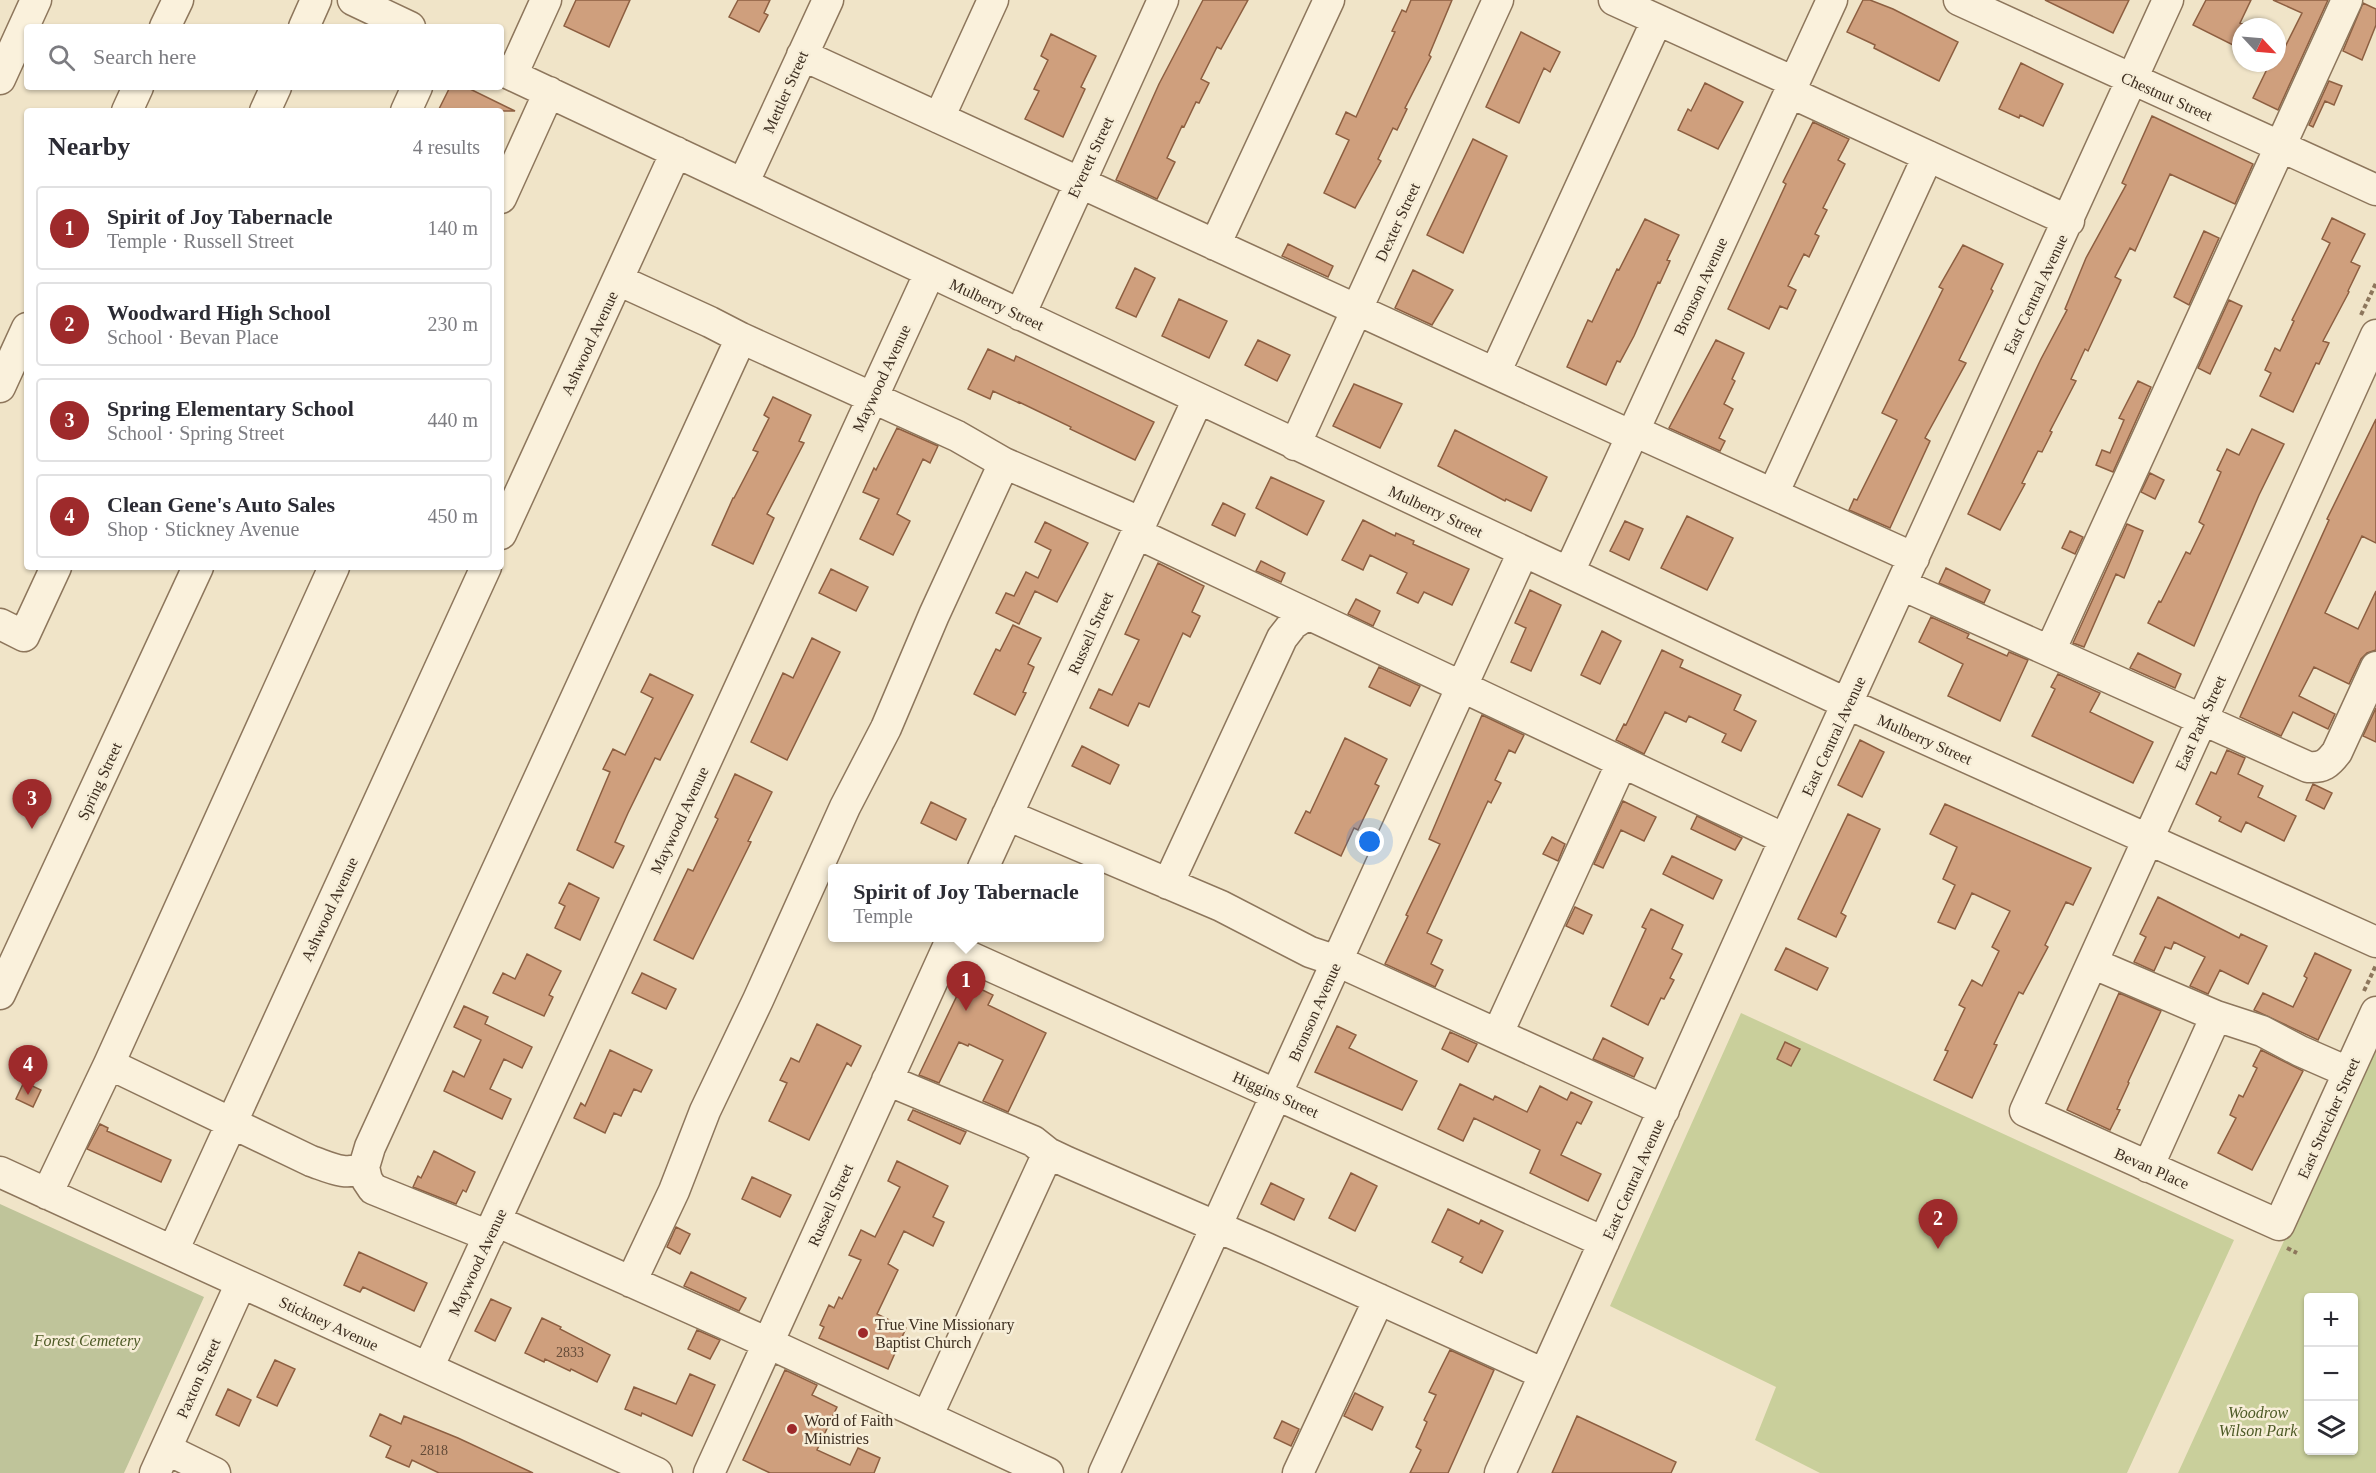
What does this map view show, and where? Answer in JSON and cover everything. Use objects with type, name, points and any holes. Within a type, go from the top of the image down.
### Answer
[{"type":"street","points":[[25,24],[36,0]]},
{"type":"street","points":[[166,24],[178,0]]},
{"type":"street","points":[[305,24],[316,0]]},
{"type":"street","points":[[353,0],[403,16]]},
{"type":"street","points":[[506,72],[546,0]]},
{"type":"street","name":"Mettler Street","points":[[743,184],[828,0]]},
{"type":"street","points":[[939,118],[993,0]]},
{"type":"street","name":"Everett Street","points":[[1020,315],[1163,0]]},
{"type":"street","points":[[1215,245],[1329,0]]},
{"type":"street","name":"Dexter Street","points":[[1295,445],[1498,0]]},
{"type":"street","points":[[1614,0],[1928,156],[2069,221]]},
{"type":"street","name":"Bronson Avenue","points":[[1569,572],[1832,0]]},
{"type":"street","name":"Chestnut Street","points":[[1959,0],[2376,190]]},
{"type":"street","name":"East Central Avenue","points":[[1500,1473],[1785,839],[2168,0]]},
{"type":"street","points":[[2050,651],[2347,0]]},
{"type":"street","points":[[1495,373],[1657,20]]},
{"type":"street","points":[[0,79],[24,26]]},
{"type":"street","points":[[802,54],[1495,373],[1773,494],[2050,651],[2308,766],[2320,768],[2330,762],[2337,752],[2376,667]]},
{"type":"street","name":"Mulberry Street","points":[[506,72],[1848,704],[2376,942]]},
{"type":"street","points":[[128,108],[137,90]]},
{"type":"street","points":[[266,108],[275,90]]},
{"type":"street","points":[[407,108],[416,90]]},
{"type":"street","points":[[504,191],[549,92]]},
{"type":"street","name":"Ashwood Avenue","points":[[504,527],[676,152]]},
{"type":"street","points":[[1773,494],[1928,156]]},
{"type":"street","name":"Maywood Avenue","points":[[428,1368],[930,272]]},
{"type":"street","points":[[618,280],[957,436],[1005,463],[1308,614],[1785,839]]},
{"type":"street","points":[[0,387],[24,335]]},
{"type":"street","name":"East Park Street","points":[[2025,1111],[2376,335]]},
{"type":"street","points":[[741,338],[370,1148],[364,1167],[367,1180],[374,1189],[492,1229],[631,1282],[1048,1473]]},
{"type":"street","name":"Russell Street","points":[[985,864],[1198,399]]},
{"type":"street","points":[[631,1282],[674,1191],[705,1111],[840,818],[886,728],[934,615],[1005,463]]},
{"type":"street","name":"Bronson Avenue","points":[[1104,1473],[1523,552]]},
{"type":"street","points":[[0,624],[24,636],[55,570]]},
{"type":"street","name":"Spring Street","points":[[0,994],[197,570]]},
{"type":"street","points":[[47,1194],[109,1064],[333,570]]},
{"type":"street","name":"Ashwood Avenue","points":[[173,1251],[485,570]]},
{"type":"street","points":[[1168,884],[1282,638],[1293,624],[1308,614]]},
{"type":"street","points":[[1498,1033],[1622,762]]},
{"type":"street","points":[[1007,815],[1221,906],[1310,952],[1337,961],[1664,1110]]},
{"type":"street","name":"Russell Street","points":[[709,1473],[950,942]]},
{"type":"street","name":"Higgins Street","points":[[950,942],[1276,1094],[1605,1242]]},
{"type":"street","points":[[2092,963],[2216,1016],[2239,1021],[2349,1072]]},
{"type":"street","name":"East Streicher Street","points":[[2279,1225],[2376,1012]]},
{"type":"street","points":[[2148,1167],[2216,1016]]},
{"type":"street","points":[[109,1064],[331,1168],[344,1172],[356,1172],[364,1167]]},
{"type":"street","points":[[887,1080],[1033,1142],[1048,1153],[1215,1228],[1266,1248],[1544,1374]]},
{"type":"street","name":"Bevan Place","points":[[2025,1111],[2279,1225]]},
{"type":"street","points":[[927,1417],[1048,1153]]},
{"type":"street","name":"Stickney Avenue","points":[[0,1172],[428,1368],[607,1462],[657,1473]]},
{"type":"street","name":"Paxton Street","points":[[160,1461],[241,1283]]},
{"type":"street","points":[[1298,1473],[1379,1299]]},
{"type":"street","points":[[160,1461],[215,1473]]},
{"type":"green space","points":[[1741,1013],[2234,1240],[2127,1473],[1820,1473],[1755,1440],[1776,1387],[1610,1306]]},
{"type":"green space","name":"Woodrow Wilson Park","points":[[2376,1039],[2376,1473],[2178,1473]]},
{"type":"green space","name":"Forest Cemetery","points":[[0,1204],[204,1297],[124,1473],[0,1473]]},
{"type":"building","points":[[576,0],[630,0],[609,47],[564,26]]},
{"type":"building","points":[[738,0],[770,0],[764,13],[768,15],[759,32],[729,17]]},
{"type":"building","points":[[1203,0],[1248,0],[1221,49],[1217,47],[1201,79],[1209,83],[1199,103],[1196,102],[1184,127],[1182,126],[1167,158],[1175,162],[1157,199],[1116,180],[1159,84]]},
{"type":"building","points":[[1411,0],[1452,0],[1429,55],[1431,57],[1405,108],[1407,109],[1397,130],[1393,128],[1378,159],[1381,161],[1355,208],[1324,193],[1349,140],[1336,134],[1346,112],[1356,117],[1395,32],[1392,31],[1402,10],[1406,12]]},
{"type":"building","points":[[1863,0],[1870,0],[1893,9],[1958,42],[1939,81],[1847,32]]},
{"type":"building","points":[[2045,0],[2129,0],[2113,33]]},
{"type":"building","points":[[2206,0],[2251,0],[2242,18],[2232,18],[2232,44],[2193,25]]},
{"type":"building","points":[[2273,0],[2328,0],[2278,110],[2253,98],[2266,72],[2286,72],[2286,45],[2302,13]]},
{"type":"building","points":[[2363,3],[2376,9],[2376,25],[2362,60],[2343,51]]},
{"type":"building","points":[[1521,32],[1560,52],[1550,72],[1544,68],[1519,123],[1486,107]]},
{"type":"building","points":[[1051,34],[1096,56],[1081,87],[1085,89],[1063,137],[1025,119],[1039,91],[1034,89],[1048,60],[1041,56]]},
{"type":"building","points":[[2021,63],[2063,84],[2043,126],[2020,115],[2019,118],[1999,109]]},
{"type":"building","points":[[2329,81],[2342,86],[2334,105],[2325,101],[2313,127],[2309,125]]},
{"type":"building","points":[[1705,83],[1743,102],[1718,149],[1678,130],[1688,109],[1691,111]]},
{"type":"building","points":[[448,90],[472,90],[515,111],[504,111],[504,108],[440,108]]},
{"type":"building","points":[[2152,116],[2253,164],[2235,204],[2170,174],[2135,251],[2130,248],[2115,277],[2121,280],[2088,351],[2085,349],[2071,379],[2076,381],[2050,431],[2052,432],[2042,452],[2038,451],[2022,483],[2025,484],[2000,530],[1968,514],[2041,359],[2067,310],[2065,309],[2086,258],[2126,185],[2122,183]]},
{"type":"building","points":[[1813,122],[1849,139],[1838,160],[1845,164],[1823,208],[1827,210],[1815,234],[1819,236],[1809,257],[1804,254],[1788,286],[1796,290],[1787,309],[1780,306],[1769,329],[1728,309],[1786,184],[1783,182]]},
{"type":"building","points":[[1473,139],[1507,156],[1463,253],[1427,235]]},
{"type":"building","points":[[2332,218],[2365,234],[2351,262],[2360,266],[2323,341],[2329,343],[2319,364],[2316,363],[2293,412],[2260,396],[2271,373],[2265,370],[2275,348],[2280,351],[2294,321],[2292,320],[2330,243],[2322,239]]},
{"type":"building","points":[[1645,219],[1679,235],[1667,260],[1670,261],[1660,283],[1658,282],[1634,336],[1620,362],[1617,361],[1606,385],[1567,367],[1588,320],[1592,322],[1617,269],[1619,270]]},
{"type":"building","points":[[2204,231],[2219,238],[2189,305],[2174,297]]},
{"type":"building","points":[[1288,244],[1333,266],[1328,277],[1282,256]]},
{"type":"building","points":[[1963,245],[2003,264],[1991,289],[1993,291],[1959,360],[1966,363],[1925,438],[1930,441],[1890,528],[1849,510],[1854,499],[1857,500],[1897,420],[1882,413],[1943,289],[1939,287]]},
{"type":"building","points":[[1135,268],[1155,278],[1136,317],[1116,308]]},
{"type":"building","points":[[1413,270],[1453,290],[1432,325],[1395,308]]},
{"type":"building","points":[[1179,299],[1227,321],[1209,358],[1162,336]]},
{"type":"building","points":[[2229,300],[2242,306],[2210,374],[2198,368]]},
{"type":"building","points":[[1258,340],[1290,355],[1277,381],[1245,365]]},
{"type":"building","points":[[1716,340],[1744,353],[1732,379],[1735,381],[1724,404],[1733,409],[1719,438],[1725,441],[1720,451],[1669,428]]},
{"type":"building","points":[[988,349],[1014,361],[1016,356],[1154,422],[1135,460],[1019,402],[993,391],[990,399],[968,389]]},
{"type":"building","points":[[2138,381],[2151,387],[2113,472],[2096,465],[2102,450],[2110,453],[2124,420],[2119,418]]},
{"type":"building","points":[[1354,384],[1402,404],[1380,448],[1333,426]]},
{"type":"building","points":[[773,397],[811,415],[799,441],[804,443],[767,514],[774,518],[753,564],[712,545],[733,498],[758,452],[753,450],[769,418],[764,415]]},
{"type":"building","points":[[2376,419],[2376,543],[2362,536],[2325,613],[2358,629],[2376,591],[2376,650],[2367,653],[2361,659],[2349,684],[2314,667],[2299,696],[2335,714],[2328,729],[2293,712],[2281,736],[2240,717],[2329,520],[2327,519]]},
{"type":"building","points":[[897,428],[938,446],[930,463],[923,459],[897,514],[910,521],[893,555],[860,539],[879,499],[863,492]]},
{"type":"building","points":[[2252,429],[2284,444],[2259,495],[2194,646],[2148,623],[2186,552],[2190,554],[2204,525],[2199,522],[2221,472],[2217,470],[2227,449],[2239,455]]},
{"type":"building","points":[[1455,430],[1547,477],[1531,511],[1506,499],[1505,501],[1438,466]]},
{"type":"building","points":[[2150,473],[2164,480],[2155,499],[2141,492]]},
{"type":"building","points":[[1271,477],[1324,501],[1307,535],[1256,508]]},
{"type":"building","points":[[1223,503],[1245,514],[1235,536],[1212,525]]},
{"type":"building","points":[[1687,516],[1733,538],[1707,590],[1661,568]]},
{"type":"building","points":[[1363,520],[1395,536],[1396,533],[1414,541],[1413,544],[1469,569],[1452,605],[1424,592],[1418,603],[1397,593],[1407,573],[1370,555],[1363,570],[1342,560]]},
{"type":"building","points":[[1625,521],[1643,529],[1629,560],[1610,551]]},
{"type":"building","points":[[1045,522],[1088,543],[1057,602],[1035,591],[1019,624],[996,613],[1006,593],[1014,596],[1026,572],[1038,578],[1051,550],[1035,542]]},
{"type":"building","points":[[2127,524],[2143,531],[2124,578],[2116,574],[2084,647],[2073,643]]},
{"type":"building","points":[[2070,531],[2083,537],[2075,554],[2062,548]]},
{"type":"building","points":[[1261,561],[1285,573],[1281,582],[1256,571]]},
{"type":"building","points":[[1158,563],[1204,586],[1192,612],[1200,616],[1190,637],[1183,633],[1149,707],[1139,703],[1128,726],[1090,708],[1099,689],[1112,695],[1139,640],[1125,634]]},
{"type":"building","points":[[1946,568],[1990,590],[1984,603],[1939,583]]},
{"type":"building","points":[[831,569],[868,587],[856,611],[819,593]]},
{"type":"building","points":[[1530,590],[1561,605],[1531,671],[1511,662],[1526,628],[1515,623]]},
{"type":"building","points":[[1356,599],[1380,611],[1373,626],[1348,614]]},
{"type":"building","points":[[1931,617],[1969,634],[1967,638],[2007,656],[2009,652],[2028,660],[2000,721],[1948,696],[1963,664],[1919,642]]},
{"type":"building","points":[[1013,625],[1041,638],[1028,664],[1034,667],[1023,692],[1026,693],[1015,715],[974,694],[996,649],[1000,651]]},
{"type":"building","points":[[1602,631],[1621,641],[1600,684],[1581,675]]},
{"type":"building","points":[[812,638],[840,652],[787,760],[751,742],[783,673],[793,678]]},
{"type":"building","points":[[1662,650],[1683,660],[1680,667],[1741,695],[1734,710],[1756,721],[1741,751],[1722,742],[1726,734],[1689,716],[1686,722],[1665,712],[1644,754],[1616,740],[1624,724],[1626,725]]},
{"type":"building","points":[[2138,653],[2181,674],[2175,688],[2130,668]]},
{"type":"building","points":[[1379,667],[1420,686],[1410,706],[1369,687]]},
{"type":"building","points":[[650,674],[693,695],[660,760],[655,758],[628,813],[615,842],[624,846],[613,868],[577,850],[610,772],[603,769],[613,749],[625,755],[653,698],[641,692]]},
{"type":"building","points":[[2058,674],[2100,693],[2090,712],[2153,742],[2133,783],[2032,736],[2055,689],[2051,687]]},
{"type":"building","points":[[2376,708],[2376,742],[2363,736]]},
{"type":"building","points":[[1482,715],[1524,735],[1515,753],[1509,750],[1495,780],[1501,783],[1491,803],[1488,801],[1427,933],[1442,940],[1431,964],[1443,970],[1435,987],[1385,964],[1440,844],[1429,839]]},
{"type":"building","points":[[1345,738],[1387,759],[1375,784],[1379,786],[1358,830],[1354,828],[1341,856],[1295,833],[1306,811],[1310,813]]},
{"type":"building","points":[[1860,740],[1884,752],[1862,797],[1838,785]]},
{"type":"building","points":[[1082,746],[1119,765],[1110,784],[1072,766]]},
{"type":"building","points":[[2227,750],[2245,758],[2238,774],[2263,786],[2258,797],[2296,816],[2284,841],[2246,822],[2241,832],[2219,821],[2221,817],[2196,804],[2211,772],[2216,774]]},
{"type":"building","points":[[735,774],[772,792],[748,841],[751,842],[693,959],[654,940],[688,869],[693,871],[718,819],[715,817]]},
{"type":"building","points":[[2313,784],[2332,793],[2324,809],[2306,800]]},
{"type":"building","points":[[1623,801],[1656,817],[1644,841],[1621,830],[1603,868],[1594,864]]},
{"type":"building","points":[[931,802],[966,819],[956,840],[921,823]]},
{"type":"building","points":[[1945,804],[2091,868],[2073,905],[2066,902],[2045,945],[2048,947],[2023,994],[2019,992],[1972,1098],[1934,1080],[1965,1008],[1959,1005],[1972,980],[1982,986],[1999,951],[1992,947],[2010,911],[1972,893],[1955,929],[1938,922],[1955,885],[1943,879],[1957,847],[1930,834]]},
{"type":"building","points":[[1848,814],[1880,829],[1841,913],[1846,916],[1836,937],[1798,919]]},
{"type":"building","points":[[1697,816],[1742,838],[1735,850],[1691,829]]},
{"type":"building","points":[[1552,837],[1565,844],[1558,861],[1543,854]]},
{"type":"building","points":[[1672,856],[1722,880],[1713,899],[1663,874]]},
{"type":"building","points":[[569,883],[599,898],[580,940],[555,928],[565,906],[559,903]]},
{"type":"building","points":[[2158,897],[2239,938],[2241,934],[2267,946],[2248,984],[2220,970],[2208,994],[2190,986],[2205,957],[2174,942],[2171,949],[2165,947],[2154,971],[2134,962],[2146,937],[2140,934]]},
{"type":"building","points":[[1575,907],[1592,915],[1583,934],[1566,926]]},
{"type":"building","points":[[1651,909],[1683,925],[1672,949],[1682,954],[1670,978],[1674,980],[1664,999],[1661,998],[1648,1025],[1611,1006],[1646,929],[1642,927]]},
{"type":"building","points":[[1786,948],[1828,968],[1817,990],[1775,970]]},
{"type":"building","points":[[2315,953],[2351,970],[2318,1040],[2254,1010],[2263,993],[2293,1007],[2307,978],[2304,976]]},
{"type":"building","points":[[527,954],[561,971],[549,995],[553,997],[544,1016],[493,993],[503,973],[515,979]]},
{"type":"building","points":[[642,973],[676,989],[666,1009],[632,993]]},
{"type":"building","points":[[964,981],[993,995],[988,1005],[1046,1033],[1008,1112],[983,1101],[1003,1060],[969,1044],[968,1046],[959,1042],[939,1083],[919,1075]]},
{"type":"building","points":[[2119,993],[2161,1011],[2128,1082],[2117,1109],[2120,1110],[2110,1130],[2067,1110]]},
{"type":"building","points":[[464,1006],[488,1017],[485,1024],[532,1047],[522,1068],[504,1059],[490,1089],[511,1099],[502,1119],[444,1091],[453,1071],[464,1077],[481,1040],[454,1027]]},
{"type":"building","points":[[817,1024],[861,1046],[851,1066],[847,1063],[809,1140],[769,1121],[787,1083],[780,1080],[791,1058],[799,1062]]},
{"type":"building","points":[[1337,1026],[1356,1035],[1349,1048],[1417,1081],[1402,1110],[1315,1072]]},
{"type":"building","points":[[1450,1032],[1477,1044],[1468,1062],[1442,1049]]},
{"type":"building","points":[[1603,1038],[1643,1058],[1634,1077],[1593,1059]]},
{"type":"building","points":[[1785,1042],[1800,1049],[1791,1066],[1777,1059]]},
{"type":"building","points":[[610,1050],[652,1070],[641,1092],[634,1089],[621,1116],[614,1113],[605,1133],[574,1118],[581,1103],[585,1106]]},
{"type":"building","points":[[2261,1050],[2303,1071],[2252,1170],[2218,1153],[2236,1118],[2230,1115],[2239,1095],[2243,1097],[2257,1068],[2253,1066]]},
{"type":"building","points":[[24,1082],[41,1090],[33,1107],[16,1099]]},
{"type":"building","points":[[1460,1084],[1493,1100],[1495,1096],[1527,1112],[1540,1086],[1567,1100],[1571,1092],[1592,1102],[1581,1124],[1577,1122],[1561,1155],[1601,1174],[1588,1201],[1530,1173],[1540,1150],[1474,1118],[1463,1141],[1438,1129]]},
{"type":"building","points":[[913,1110],[966,1132],[960,1144],[908,1120]]},
{"type":"building","points":[[100,1124],[108,1128],[107,1131],[171,1160],[161,1182],[87,1149]]},
{"type":"building","points":[[434,1151],[475,1172],[466,1192],[463,1190],[456,1204],[413,1187],[418,1176],[421,1178]]},
{"type":"building","points":[[897,1161],[948,1186],[933,1217],[944,1222],[933,1246],[904,1231],[888,1264],[898,1270],[877,1314],[906,1328],[888,1369],[819,1338],[824,1327],[820,1325],[829,1305],[834,1308],[839,1297],[842,1299],[861,1260],[849,1255],[861,1230],[875,1237],[900,1187],[888,1181]]},
{"type":"building","points":[[1351,1173],[1377,1186],[1355,1231],[1329,1218]]},
{"type":"building","points":[[752,1177],[791,1195],[780,1217],[742,1199]]},
{"type":"building","points":[[1271,1183],[1304,1199],[1294,1220],[1261,1204]]},
{"type":"building","points":[[1448,1209],[1479,1224],[1481,1220],[1503,1231],[1482,1273],[1460,1262],[1463,1257],[1432,1242]]},
{"type":"building","points":[[676,1227],[690,1234],[680,1254],[667,1247]]},
{"type":"building","points":[[359,1252],[427,1283],[414,1311],[363,1287],[360,1292],[344,1285]]},
{"type":"building","points":[[691,1272],[746,1298],[739,1311],[684,1286]]},
{"type":"building","points":[[491,1299],[511,1308],[495,1341],[475,1331]]},
{"type":"building","points":[[542,1318],[610,1355],[597,1382],[571,1369],[570,1371],[545,1359],[544,1362],[525,1353]]},
{"type":"building","points":[[697,1330],[720,1340],[710,1359],[688,1349]]},
{"type":"building","points":[[1450,1350],[1494,1370],[1448,1473],[1410,1473],[1421,1450],[1416,1447],[1427,1422],[1424,1420],[1436,1395],[1429,1392]]},
{"type":"building","points":[[275,1360],[295,1369],[277,1406],[257,1397]]},
{"type":"building","name":"Word of Faith Ministries","points":[[785,1370],[817,1385],[812,1395],[837,1407],[817,1450],[850,1465],[858,1448],[880,1458],[874,1473],[770,1473],[743,1460]]},
{"type":"building","points":[[690,1374],[715,1385],[692,1436],[642,1413],[641,1416],[625,1409],[634,1387],[676,1404]]},
{"type":"building","points":[[228,1389],[251,1400],[239,1426],[216,1415]]},
{"type":"building","points":[[1355,1393],[1383,1407],[1372,1430],[1344,1416]]},
{"type":"building","points":[[380,1414],[401,1424],[404,1416],[533,1473],[439,1473],[412,1460],[409,1467],[386,1457],[391,1446],[370,1436]]},
{"type":"building","points":[[1577,1416],[1676,1462],[1671,1473],[1552,1473]]},
{"type":"building","points":[[1282,1421],[1299,1429],[1291,1446],[1274,1438]]},
{"type":"place","name":"Spring Elementary School","points":[[32,829]]},
{"type":"place","name":"Spirit of Joy Tabernacle","points":[[966,1011]]},
{"type":"place","name":"Clean Gene's Auto Sales","points":[[28,1095]]},
{"type":"place","name":"Woodward High School","points":[[1938,1249]]},
{"type":"place","name":"True Vine Missionary Baptist Church","points":[[863,1333]]},
{"type":"place","name":"Word of Faith Ministries","points":[[792,1429]]}]
